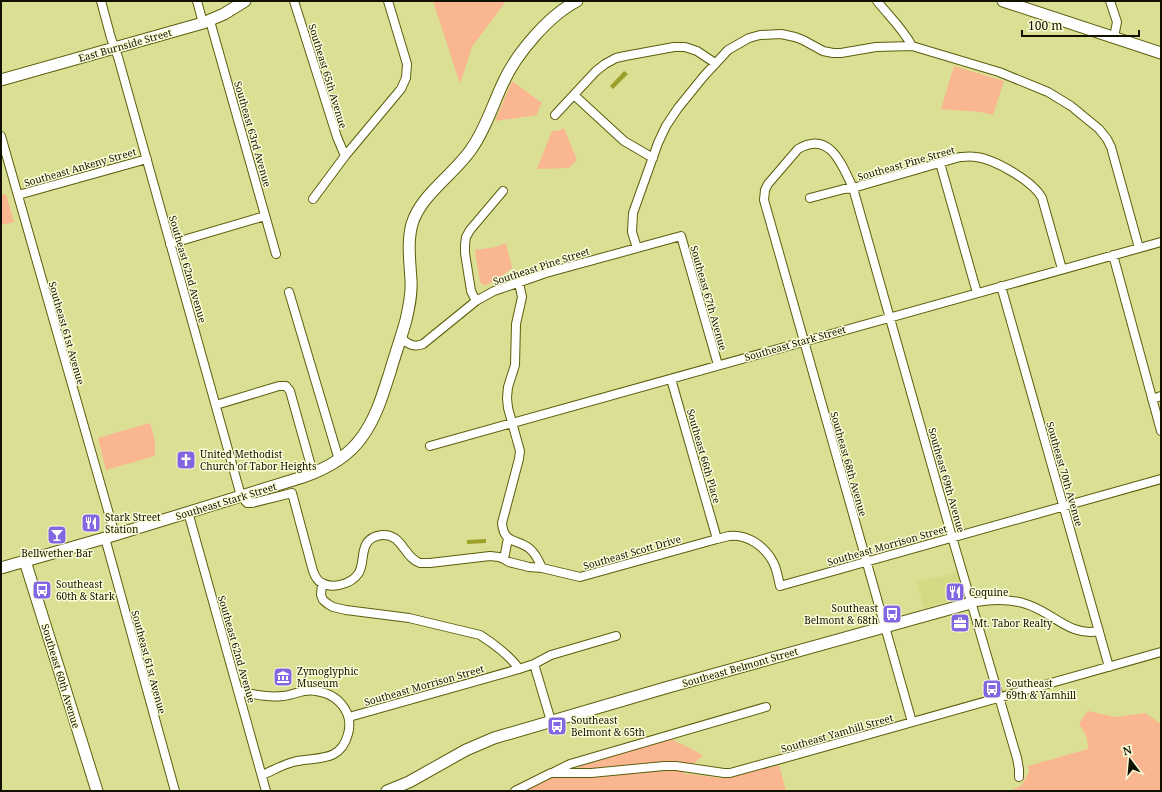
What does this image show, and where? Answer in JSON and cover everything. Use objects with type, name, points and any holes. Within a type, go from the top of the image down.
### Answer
[{"type":"street","name":"Southeast 62nd Avenue","points":[[101,1],[147,159],[241,496]]},
{"type":"street","name":"Southeast 63rd Avenue","points":[[197,1],[207,22],[266,216],[276,254]]},
{"type":"street","name":"East Burnside Street","points":[[2,78],[207,22],[224,14],[245,1]]},
{"type":"street","name":"Southeast 65th Avenue","points":[[294,1],[337,137],[345,156]]},
{"type":"street","points":[[313,200],[345,156],[396,95],[404,83],[407,70],[388,1]]},
{"type":"street","name":"Southeast Stark Street","points":[[1,567],[110,536],[313,473],[331,465],[356,445],[374,417],[382,398],[408,315],[411,282],[410,234],[415,216],[428,197],[464,160],[472,148],[482,131],[503,83],[516,59],[548,22],[559,12],[577,1]]},
{"type":"street","points":[[877,1],[907,36],[912,46]]},
{"type":"street","points":[[1003,1],[1020,4],[1161,53]]},
{"type":"street","points":[[1110,1],[1116,22],[1114,37]]},
{"type":"street","points":[[637,248],[632,232],[633,213],[652,158],[666,126],[678,108],[715,63],[728,50],[740,42],[760,35],[781,34],[796,37],[823,51],[833,54],[876,47],[912,46],[999,72],[1044,90],[1071,106],[1099,129],[1111,147],[1139,248]]},
{"type":"street","points":[[555,115],[596,71],[616,58],[674,47],[685,47],[696,51],[715,63]]},
{"type":"street","points":[[574,95],[624,141],[652,158]]},
{"type":"street","name":"Southeast 61st Avenue","points":[[1,136],[110,536],[174,791]]},
{"type":"street","name":"Southeast 69th Avenue","points":[[766,211],[764,200],[765,190],[768,184],[798,149],[812,143],[823,144],[832,151],[840,162],[853,188],[952,537],[1017,758],[1019,777]]},
{"type":"street","name":"Southeast Pine Street","points":[[810,198],[844,188],[853,188],[968,156],[981,158],[1000,165],[1021,178],[1036,190],[1042,198],[1062,269]]},
{"type":"street","name":"Southeast Ankeny Street","points":[[18,195],[147,159]]},
{"type":"street","points":[[940,163],[977,293]]},
{"type":"street","points":[[476,301],[471,291],[465,253],[466,238],[470,230],[503,191]]},
{"type":"street","name":"Southeast 68th Avenue","points":[[766,211],[912,722]]},
{"type":"street","points":[[170,244],[266,216]]},
{"type":"street","name":"Southeast Pine Street","points":[[401,338],[410,345],[419,346],[476,301],[494,291],[546,273],[681,236]]},
{"type":"street","name":"Southeast 67th Avenue","points":[[681,236],[718,365]]},
{"type":"street","name":"Southeast Stark Street","points":[[430,446],[1161,242]]},
{"type":"street","points":[[1113,255],[1161,431]]},
{"type":"street","points":[[519,283],[522,297],[516,324],[515,365],[508,387],[507,398],[508,408],[520,451],[502,523],[502,529],[508,538],[529,548],[536,555],[542,568]]},
{"type":"street","name":"Southeast 70th Avenue","points":[[1001,286],[1109,667]]},
{"type":"street","points":[[288,292],[338,460]]},
{"type":"street","name":"Southeast 66th Place","points":[[671,379],[717,539]]},
{"type":"street","points":[[216,405],[279,386],[286,386],[290,391],[313,473]]},
{"type":"street","points":[[1152,398],[1161,396]]},
{"type":"street","name":"Southeast Morrison Street","points":[[780,586],[1161,479]]},
{"type":"street","points":[[241,496],[247,503],[252,503],[292,493],[313,571],[316,579],[322,583],[321,595],[323,600],[328,604],[333,607],[409,618],[480,636],[486,639],[514,662],[519,669]]},
{"type":"street","name":"Southeast 62nd Avenue","points":[[188,512],[266,791]]},
{"type":"street","name":"Southeast Scott Drive","points":[[322,583],[336,586],[352,580],[360,571],[363,550],[366,544],[378,536],[384,535],[390,536],[397,540],[411,557],[421,563],[490,556],[528,567],[542,568],[580,577],[717,539],[729,536],[738,536],[748,538],[758,544],[768,554],[773,562],[780,586]]},
{"type":"street","points":[[504,559],[508,538]]},
{"type":"street","name":"Southeast 60th Avenue","points":[[25,561],[96,791]]},
{"type":"street","name":"Southeast Belmont Street","points":[[387,791],[409,782],[466,750],[501,736],[972,603],[995,600],[1017,601],[1034,607],[1076,630],[1086,633],[1099,631]]},
{"type":"street","name":"Southeast Morrison Street","points":[[349,717],[519,669],[534,664],[551,655],[616,636]]},
{"type":"street","name":"Southeast Yamhill Street","points":[[515,791],[551,774],[591,774],[664,766],[676,766],[727,773],[1161,652]]},
{"type":"street","points":[[534,664],[551,721]]},
{"type":"street","points":[[238,691],[273,697],[284,696],[302,691],[318,691],[328,694],[338,700],[349,717],[350,729],[348,736],[342,747],[329,757],[294,762],[262,775]]},
{"type":"street","points":[[551,774],[570,764],[766,707]]},
{"type":"shaded area","points":[[433,1],[506,1],[472,47],[460,84]]},
{"type":"shaded area","points":[[954,66],[1004,81],[993,115],[980,112],[941,109]]},
{"type":"shaded area","points":[[624,71],[628,74],[613,89],[610,86]]},
{"type":"shaded area","points":[[512,81],[542,103],[537,115],[495,121]]},
{"type":"shaded area","points":[[564,128],[577,160],[569,168],[537,169],[552,131],[557,131]]},
{"type":"shaded area","points":[[6,194],[14,222],[1,225],[1,195]]},
{"type":"shaded area","points":[[506,243],[512,268],[494,281],[483,285],[480,282],[475,250],[496,247]]},
{"type":"shaded area","points":[[150,423],[155,441],[155,456],[106,470],[98,438]]},
{"type":"shaded area","points":[[486,539],[486,543],[467,544],[467,540]]},
{"type":"shaded area","points":[[958,572],[963,596],[924,608],[917,582]]},
{"type":"shaded area","points":[[1088,711],[1115,717],[1145,713],[1161,724],[1161,791],[1010,791],[1022,785],[1029,772],[1028,766],[1088,749],[1087,738],[1079,723]]},
{"type":"shaded area","points":[[671,739],[703,755],[684,773],[685,775],[689,774],[721,778],[768,765],[769,768],[779,765],[786,791],[508,791],[516,784],[577,773],[584,755]]},
{"type":"place","name":"United Methodist Church of Tabor Heights","points":[[186,460]]},
{"type":"place","name":"Stark Street Station","points":[[91,523]]},
{"type":"place","name":"Bellwether Bar","points":[[57,535]]},
{"type":"place","name":"Southeast 60th & Stark","points":[[42,590]]},
{"type":"place","name":"Coquine","points":[[955,592]]},
{"type":"place","name":"Southeast Belmont & 68th","points":[[892,614]]},
{"type":"place","name":"Mt. Tabor Realty","points":[[960,623]]},
{"type":"place","name":"Zymoglyphic Museum","points":[[283,677]]},
{"type":"place","name":"Southeast 69th & Yamhill","points":[[992,689]]},
{"type":"place","name":"Southeast Belmont & 65th","points":[[557,726]]}]
